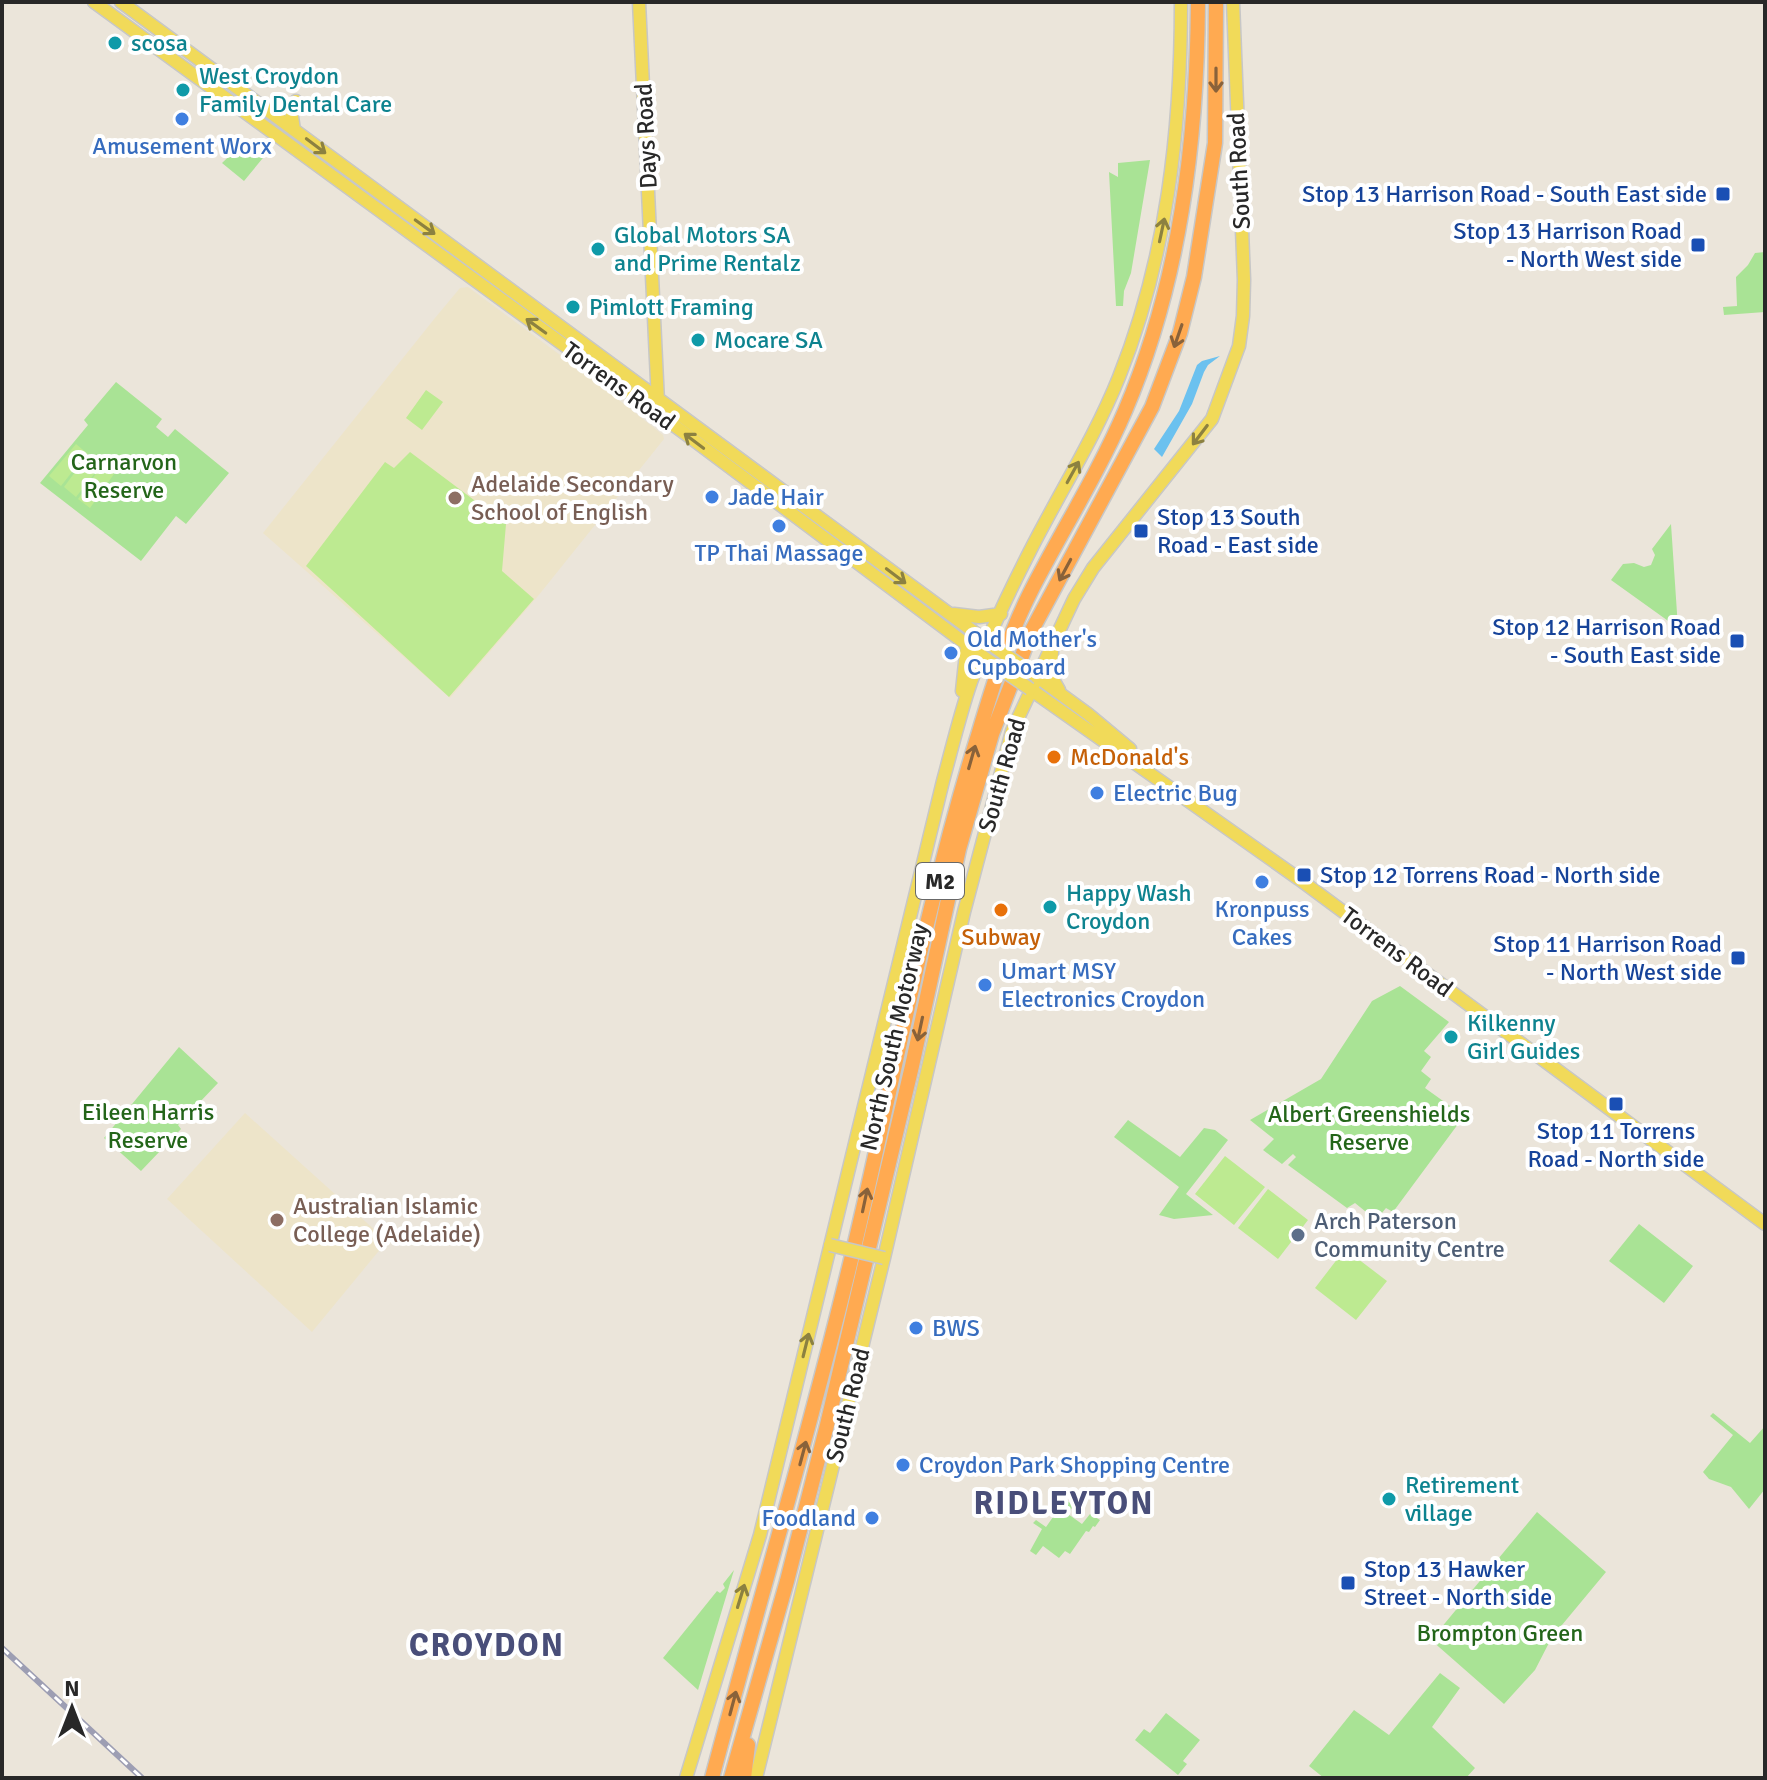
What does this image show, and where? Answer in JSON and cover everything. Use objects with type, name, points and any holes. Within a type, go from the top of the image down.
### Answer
[{"type":"highway","name":"North South Motorway","points":[[712,1777],[823,1375],[898,1051],[977,737],[1008,641],[1030,594],[1098,470],[1124,412],[1163,300],[1193,129],[1198,2]]},
{"type":"highway","name":"North South Motorway","points":[[731,1778],[827,1425],[912,1066],[959,849],[992,734],[1032,630],[1152,407],[1184,318],[1194,277],[1215,143],[1216,2]]},
{"type":"highway","points":[[744,1778],[752,1709]]},
{"type":"main road","name":"Torrens Road","points":[[94,2],[256,121],[1036,676],[1063,704],[1145,768],[1765,1224]]},
{"type":"main road","name":"Torrens Road","points":[[121,2],[270,111],[982,656],[1030,689],[1063,704]]},
{"type":"main road","name":"Days Road","points":[[639,2],[656,405]]},
{"type":"main road","points":[[686,1778],[760,1535],[943,781],[961,718],[982,656],[1030,551],[1102,418],[1143,310],[1164,223],[1174,156],[1181,2]]},
{"type":"main road","name":"South Road","points":[[756,1778],[884,1258],[964,912],[1018,715],[1074,599],[1093,568],[1212,419],[1239,346],[1244,280],[1233,2]]},
{"type":"main road","points":[[294,130],[291,110],[296,101]]},
{"type":"main road","points":[[244,112],[258,102]]},
{"type":"main road","points":[[256,121],[270,111]]},
{"type":"main road","points":[[947,613],[969,617],[1001,614]]},
{"type":"main road","points":[[961,718],[967,644]]},
{"type":"main road","points":[[1018,715],[1035,706],[1063,704],[1051,676],[1053,644]]},
{"type":"main road","points":[[830,1245],[884,1258]]},
{"type":"shaded area","name":"Adelaide Secondary School of English","points":[[468,287],[594,380],[663,435],[664,439],[538,596],[450,698],[263,533],[460,288]]},
{"type":"shaded area","name":"Australian Islamic College (Adelaide)","points":[[245,1113],[387,1241],[312,1332],[167,1199]]},
{"type":"green space","points":[[260,142],[272,147],[244,181],[222,163],[242,144]]},
{"type":"green space","points":[[1150,160],[1131,273],[1124,291],[1123,306],[1116,306],[1109,172],[1118,177],[1118,163]]},
{"type":"green space","points":[[1765,252],[1765,312],[1724,315],[1723,307],[1737,306],[1736,277],[1755,253]]},
{"type":"green space","name":"Carnarvon Reserve","points":[[116,382],[162,419],[156,427],[168,437],[175,429],[229,473],[186,524],[176,516],[141,561],[40,483],[88,425],[84,420]]},
{"type":"green space","points":[[426,390],[443,402],[422,430],[406,418]]},
{"type":"green space","points":[[76,444],[88,454],[82,463],[95,473],[76,497],[64,487],[81,464],[61,486],[49,476]]},
{"type":"green space","points":[[410,452],[506,524],[502,571],[534,599],[449,697],[306,566],[385,462],[394,468]]},
{"type":"green space","points":[[102,465],[114,474],[90,508],[78,499]]},
{"type":"green space","points":[[1671,524],[1678,628],[1611,580],[1623,564],[1651,565],[1655,555],[1652,549]]},
{"type":"green space","name":"Albert Greenshields Reserve","points":[[1400,986],[1449,1022],[1424,1051],[1431,1057],[1421,1071],[1431,1079],[1425,1088],[1464,1116],[1393,1212],[1386,1208],[1376,1220],[1355,1203],[1347,1208],[1288,1165],[1296,1157],[1293,1154],[1282,1164],[1263,1150],[1274,1139],[1250,1120],[1321,1079],[1372,1001]]},
{"type":"green space","name":"Eileen Harris Reserve","points":[[179,1047],[218,1083],[178,1125],[181,1129],[141,1171],[104,1138]]},
{"type":"green space","points":[[1128,1120],[1180,1157],[1204,1128],[1215,1130],[1228,1140],[1186,1194],[1213,1215],[1174,1219],[1159,1215],[1179,1187],[1114,1137]]},
{"type":"green space","points":[[1225,1156],[1265,1187],[1234,1225],[1195,1194]]},
{"type":"green space","points":[[1268,1189],[1308,1220],[1278,1259],[1238,1228]]},
{"type":"green space","points":[[1639,1224],[1693,1266],[1664,1303],[1609,1261]]},
{"type":"green space","points":[[1345,1249],[1387,1281],[1356,1320],[1315,1288]]},
{"type":"green space","points":[[1713,1413],[1750,1443],[1765,1426],[1765,1489],[1749,1509],[1731,1487],[1709,1479],[1703,1472],[1733,1435],[1710,1416]]},
{"type":"green space","points":[[1065,1500],[1074,1505],[1068,1514],[1082,1524],[1090,1514],[1100,1520],[1089,1532],[1086,1531],[1070,1554],[1065,1551],[1059,1558],[1043,1546],[1036,1555],[1030,1551],[1042,1529],[1033,1523],[1036,1520],[1046,1527]]},
{"type":"green space","name":"Brompton Green","points":[[1537,1512],[1606,1572],[1552,1637],[1535,1670],[1504,1704],[1431,1640]]},
{"type":"green space","points":[[734,1570],[698,1690],[663,1658],[717,1591],[720,1593],[725,1588],[723,1584]]},
{"type":"green space","points":[[1440,1673],[1460,1688],[1432,1727],[1475,1768],[1466,1778],[1324,1778],[1309,1766],[1354,1710],[1389,1735]]},
{"type":"green space","points":[[1166,1713],[1200,1740],[1183,1761],[1187,1764],[1178,1775],[1135,1740],[1144,1729],[1150,1733]]},
{"type":"water","points":[[1220,356],[1208,365],[1192,404],[1162,457],[1154,449],[1179,411],[1197,365]]},
{"type":"railway","points":[[2,1648],[142,1778]]},
{"type":"place","name":"scosa","points":[[115,43]]},
{"type":"place","name":"West Croydon Family Dental Care","points":[[183,90]]},
{"type":"place","name":"Amusement Worx","points":[[182,119]]},
{"type":"place","name":"Stop 13 Harrison Road - South East side","points":[[1723,194]]},
{"type":"place","name":"Stop 13 Harrison Road - North West side","points":[[1698,245]]},
{"type":"place","name":"Global Motors SA and Prime Rentalz","points":[[598,249]]},
{"type":"place","name":"Pimlott Framing","points":[[573,307]]},
{"type":"place","name":"Mocare SA","points":[[698,340]]},
{"type":"place","name":"Jade Hair","points":[[712,497]]},
{"type":"place","name":"Adelaide Secondary School of English","points":[[455,498]]},
{"type":"place","name":"TP Thai Massage","points":[[779,526]]},
{"type":"place","name":"Stop 13 South Road - East side","points":[[1141,531]]},
{"type":"place","name":"Stop 12 Harrison Road - South East side","points":[[1737,641]]},
{"type":"place","name":"Old Mother's Cupboard","points":[[951,653]]},
{"type":"place","name":"McDonald's","points":[[1054,757]]},
{"type":"place","name":"Electric Bug","points":[[1097,793]]},
{"type":"place","name":"Stop 12 Torrens Road - North side","points":[[1304,875]]},
{"type":"place","name":"Kronpuss Cakes","points":[[1262,882]]},
{"type":"place","name":"Happy Wash Croydon","points":[[1050,907]]},
{"type":"place","name":"Subway","points":[[1001,910]]},
{"type":"place","name":"Stop 11 Harrison Road - North West side","points":[[1738,958]]},
{"type":"place","name":"Umart MSY Electronics Croydon","points":[[985,985]]},
{"type":"place","name":"Kilkenny Girl Guides","points":[[1451,1037]]},
{"type":"place","name":"Stop 11 Torrens Road - North side","points":[[1616,1104]]},
{"type":"place","name":"Australian Islamic College (Adelaide)","points":[[277,1220]]},
{"type":"place","name":"Arch Paterson Community Centre","points":[[1298,1235]]},
{"type":"place","name":"BWS","points":[[916,1328]]},
{"type":"place","name":"Croydon Park Shopping Centre","points":[[903,1465]]},
{"type":"place","name":"Retirement village","points":[[1389,1499]]},
{"type":"place","name":"Foodland","points":[[872,1518]]},
{"type":"place","name":"Stop 13 Hawker Street - North side","points":[[1348,1583]]},
{"type":"district","name":"RIDLEYTON","points":[[1064,1503]]},
{"type":"district","name":"CROYDON","points":[[487,1645]]}]
